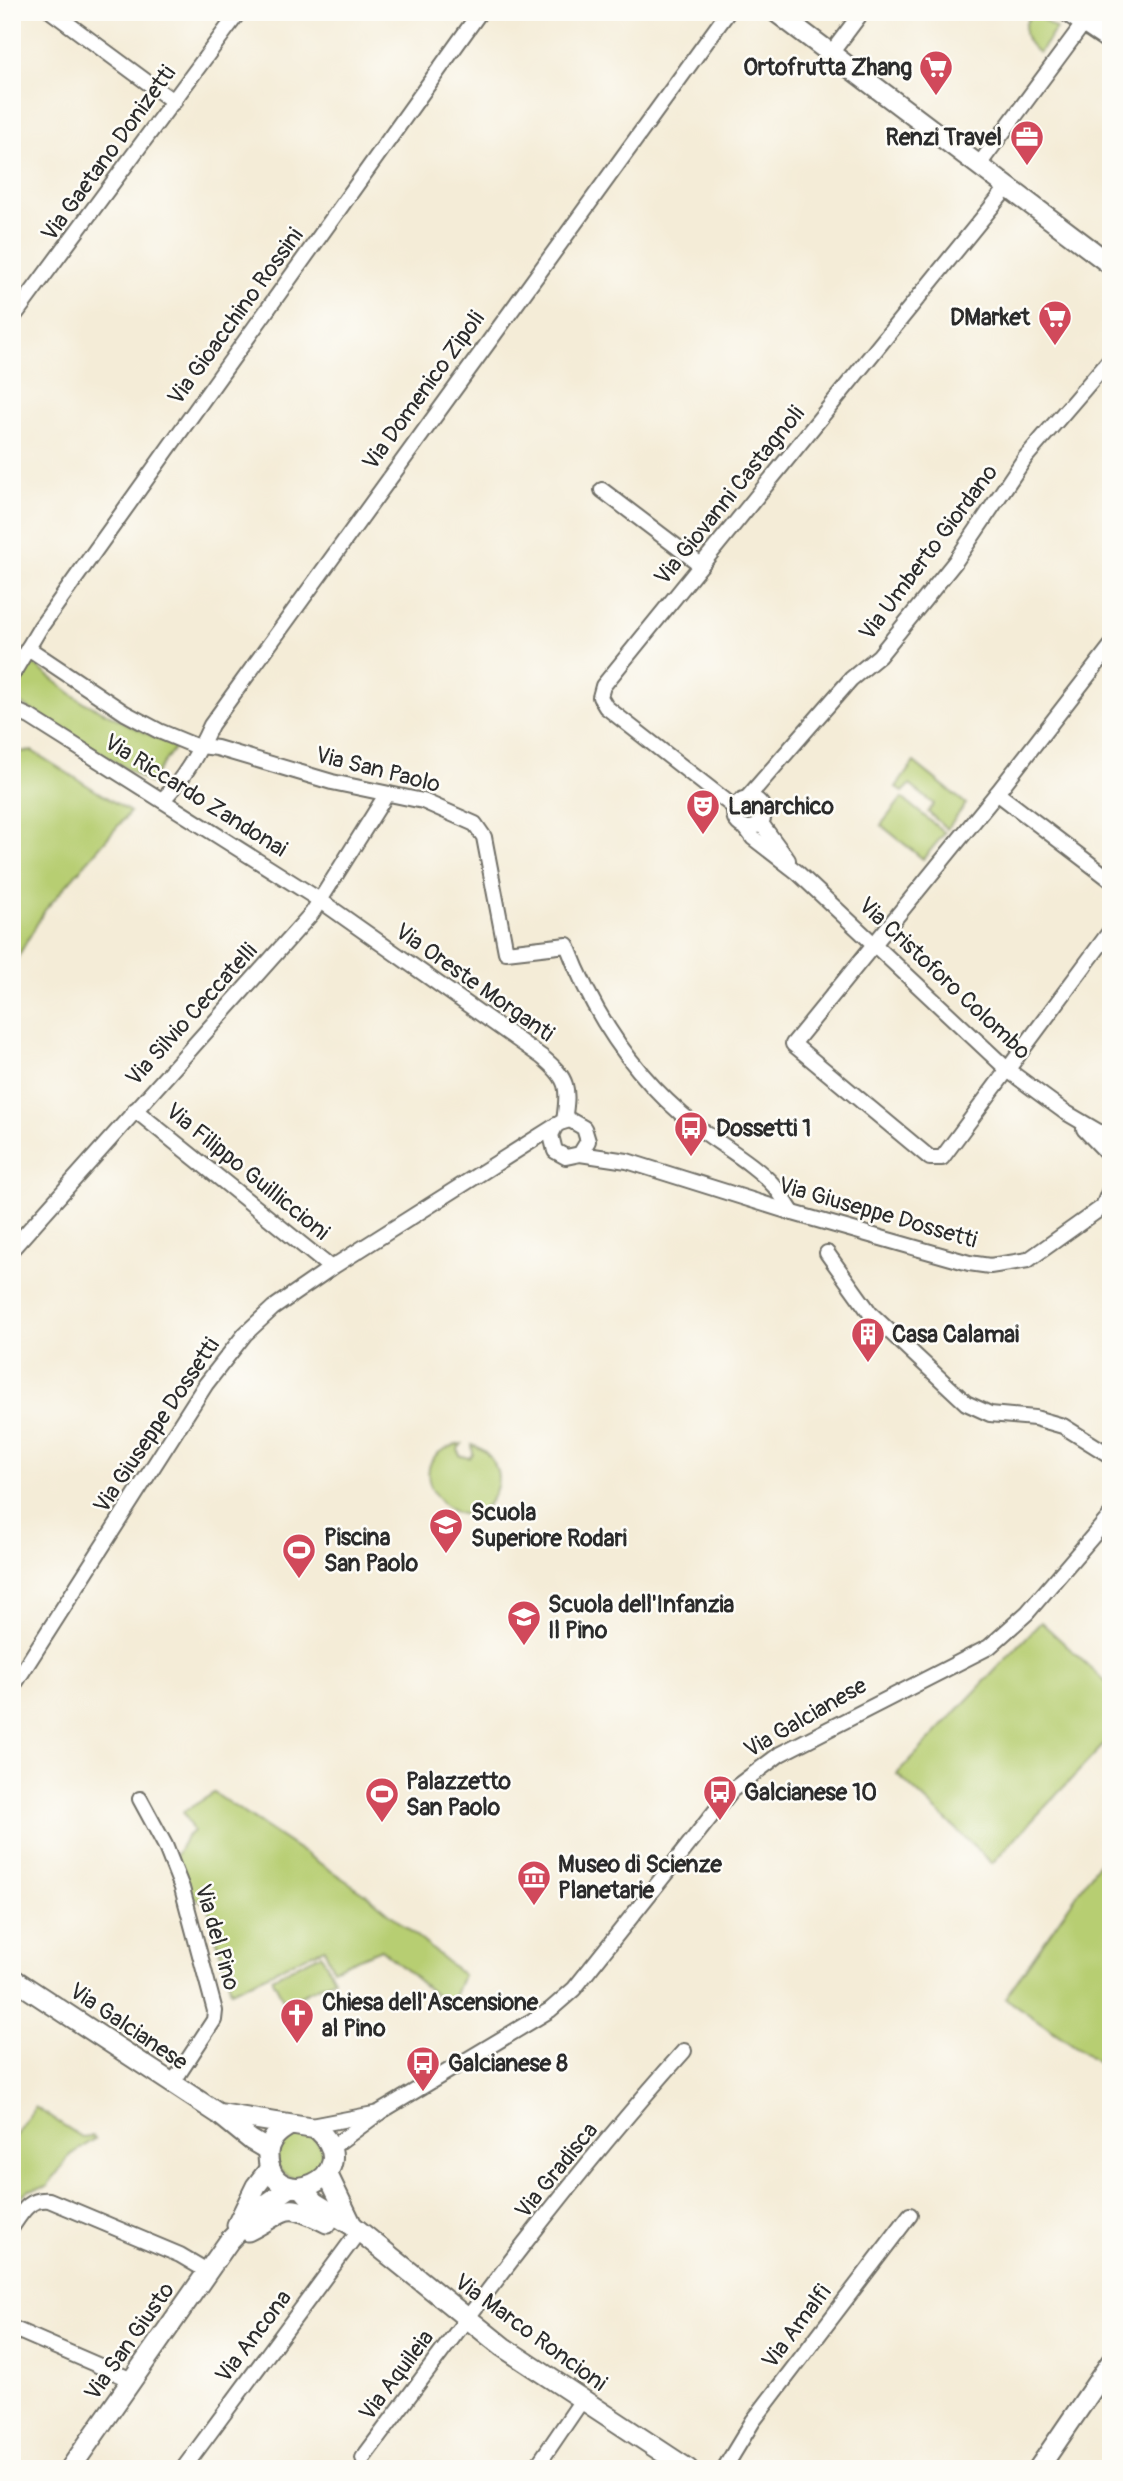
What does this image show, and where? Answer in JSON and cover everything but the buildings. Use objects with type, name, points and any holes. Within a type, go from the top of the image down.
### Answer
[{"type":"street","points":[[52,12],[174,102]]},
{"type":"street","name":"Via Gaetano Donizetti","points":[[13,318],[239,12]]},
{"type":"street","name":"Via Gioacchino Rossini","points":[[28,648],[480,12]]},
{"type":"street","name":"Via Domenico Zipoli","points":[[162,800],[171,792],[201,747],[211,725],[351,528],[728,12]]},
{"type":"street","points":[[776,12],[1111,265]]},
{"type":"street","points":[[832,52],[862,12]]},
{"type":"street","points":[[978,166],[1081,16],[1111,41]]},
{"type":"street","name":"Via Giovanni Castagnoli","points":[[735,807],[606,707],[600,697],[603,686],[1007,188]]},
{"type":"street","name":"Via Umberto Giordano","points":[[747,798],[851,679],[879,656],[955,562],[1025,458],[1111,358]]},
{"type":"street","points":[[602,490],[701,565]]},
{"type":"street","points":[[1111,646],[998,793],[793,1044],[935,1159],[945,1155],[1111,930]]},
{"type":"street","points":[[12,675],[28,648]]},
{"type":"street","name":"Via San Paolo","points":[[28,648],[125,713],[159,731],[201,747],[386,795],[423,801],[479,827],[484,836],[506,952],[566,945],[582,985],[601,1018],[624,1054],[653,1089],[775,1186],[793,1213]]},
{"type":"street","name":"Via Riccardo Zandonai","points":[[12,709],[321,901]]},
{"type":"street","name":"Via Riccardo Zandonai","points":[[12,722],[46,728]]},
{"type":"street","points":[[998,793],[1111,880]]},
{"type":"street","name":"Via Silvio Ceccatelli","points":[[12,1250],[321,901],[386,795]]},
{"type":"street","points":[[747,798],[754,799],[762,806],[764,814],[760,822],[746,827],[735,819],[735,807],[747,798]]},
{"type":"street","name":"Via Cristoforo Colombo","points":[[760,822],[797,872]]},
{"type":"street","name":"Via Cristoforo Colombo","points":[[746,827],[770,853],[797,872],[1009,1071],[1065,1112],[1111,1139]]},
{"type":"street","name":"Via Oreste Morganti","points":[[321,901],[558,1070],[567,1090],[560,1123]]},
{"type":"street","name":"Via Filippo Guilliccioni","points":[[135,1110],[331,1268]]},
{"type":"street","name":"Via Cristoforo Colombo","points":[[1065,1112],[1111,1157]]},
{"type":"street","points":[[528,1145],[555,1150],[566,1157],[584,1148],[582,1125],[560,1123],[551,1135],[555,1150]]},
{"type":"street","name":"Via Giuseppe Dossetti","points":[[12,1688],[198,1396],[231,1352],[273,1308],[331,1268],[560,1123]]},
{"type":"street","name":"Via Giuseppe Dossetti","points":[[584,1148],[793,1213],[969,1263],[990,1266],[1028,1260],[1063,1237],[1107,1202],[1111,1187]]},
{"type":"street","points":[[827,1253],[870,1313],[966,1403],[990,1414],[1035,1418],[1063,1426],[1111,1456]]},
{"type":"street","name":"Via Galcianese","points":[[331,2148],[380,2112],[550,2010],[574,1989],[732,1790],[780,1754],[989,1647],[1027,1613],[1111,1515]]},
{"type":"street","name":"Via del Pino","points":[[139,1799],[165,1845],[181,1888],[215,2011],[214,2020],[172,2084]]},
{"type":"street","name":"Via Galcianese","points":[[12,1978],[219,2113],[269,2159],[276,2178],[296,2188]]},
{"type":"street","name":"Via Gradisca","points":[[466,2319],[643,2097],[684,2051]]},
{"type":"street","name":"Via Galcianese","points":[[219,2113],[289,2126],[311,2126],[380,2112]]},
{"type":"street","points":[[269,2159],[274,2137],[289,2126]]},
{"type":"street","points":[[296,2188],[318,2183],[327,2173],[332,2161],[331,2148],[326,2137],[311,2126]]},
{"type":"street","name":"Via San Giusto","points":[[229,2241],[269,2159]]},
{"type":"street","name":"Via Marco Roncioni","points":[[327,2173],[356,2229]]},
{"type":"street","name":"Via Marco Roncioni","points":[[296,2188],[356,2229],[466,2319],[582,2400],[688,2469]]},
{"type":"street","name":"Via San Giusto","points":[[70,2469],[229,2241],[262,2207],[296,2188]]},
{"type":"street","points":[[12,2227],[29,2204],[37,2200],[49,2200],[180,2255],[207,2271]]},
{"type":"street","points":[[229,2241],[290,2208],[298,2208],[336,2228],[356,2229]]},
{"type":"street","name":"Via Amalfi","points":[[724,2469],[753,2421],[910,2215]]},
{"type":"street","name":"Via Ancona","points":[[183,2469],[356,2229]]},
{"type":"street","name":"Via Aquileia","points":[[363,2458],[466,2319]]},
{"type":"street","points":[[12,2328],[132,2380]]},
{"type":"street","points":[[1038,2469],[1111,2362]]},
{"type":"street","points":[[536,2469],[582,2400]]},
{"type":"green space","points":[[1033,13],[1056,29],[1039,53],[1025,34],[1026,24]]},
{"type":"green space","points":[[32,663],[81,701],[175,747],[149,783],[12,698],[12,690]]},
{"type":"green space","points":[[32,751],[130,812],[45,910],[12,967],[12,752]]},
{"type":"green space","points":[[914,762],[966,804],[947,829],[928,812],[934,804],[910,785],[903,792],[896,787]]},
{"type":"green space","points":[[902,798],[945,833],[923,859],[881,825]]},
{"type":"green space","points":[[462,1444],[458,1449],[460,1456],[469,1458],[473,1454],[472,1445],[479,1448],[494,1463],[498,1477],[495,1492],[482,1510],[466,1515],[451,1510],[438,1498],[430,1483],[429,1466],[439,1453]]},
{"type":"green space","points":[[1041,1622],[1111,1687],[1111,1737],[992,1863],[897,1774]]},
{"type":"green space","points":[[214,1793],[366,1894],[463,1975],[450,2007],[381,1949],[333,1969],[324,1948],[231,1991],[207,1904],[191,1896],[175,1857],[186,1837],[193,1831],[183,1812]]},
{"type":"green space","points":[[1111,1845],[1111,2071],[1005,1998]]},
{"type":"green space","points":[[321,1954],[334,1979],[285,2003],[272,1978]]},
{"type":"green space","points":[[35,2107],[82,2137],[92,2136],[95,2139],[70,2155],[47,2187],[28,2190],[20,2198],[12,2194],[12,2142]]},
{"type":"green space","points":[[299,2133],[315,2140],[322,2156],[315,2172],[299,2179],[283,2172],[276,2156],[283,2140]]},
{"type":"place","name":"Ortofrutta Zhang","points":[[936,97]]},
{"type":"place","name":"Renzi Travel","points":[[1027,167]]},
{"type":"place","name":"DMarket","points":[[1055,347]]},
{"type":"place","name":"Lanarchico","points":[[703,836]]},
{"type":"place","name":"Dossetti 1","points":[[691,1158]]},
{"type":"place","name":"Casa Calamai","points":[[868,1364]]},
{"type":"place","name":"Scuola Superiore Rodari","points":[[446,1555]]},
{"type":"place","name":"Piscina San Paolo","points":[[299,1580]]},
{"type":"place","name":"Scuola dell'Infanzia Il Pino","points":[[524,1647]]},
{"type":"place","name":"Galcianese 10","points":[[720,1822]]},
{"type":"place","name":"Palazzetto San Paolo","points":[[382,1824]]},
{"type":"place","name":"Museo di Scienze Planetarie","points":[[534,1907]]},
{"type":"place","name":"Chiesa dell'Ascensione al Pino","points":[[297,2045]]},
{"type":"place","name":"Galcianese 8","points":[[423,2093]]}]
